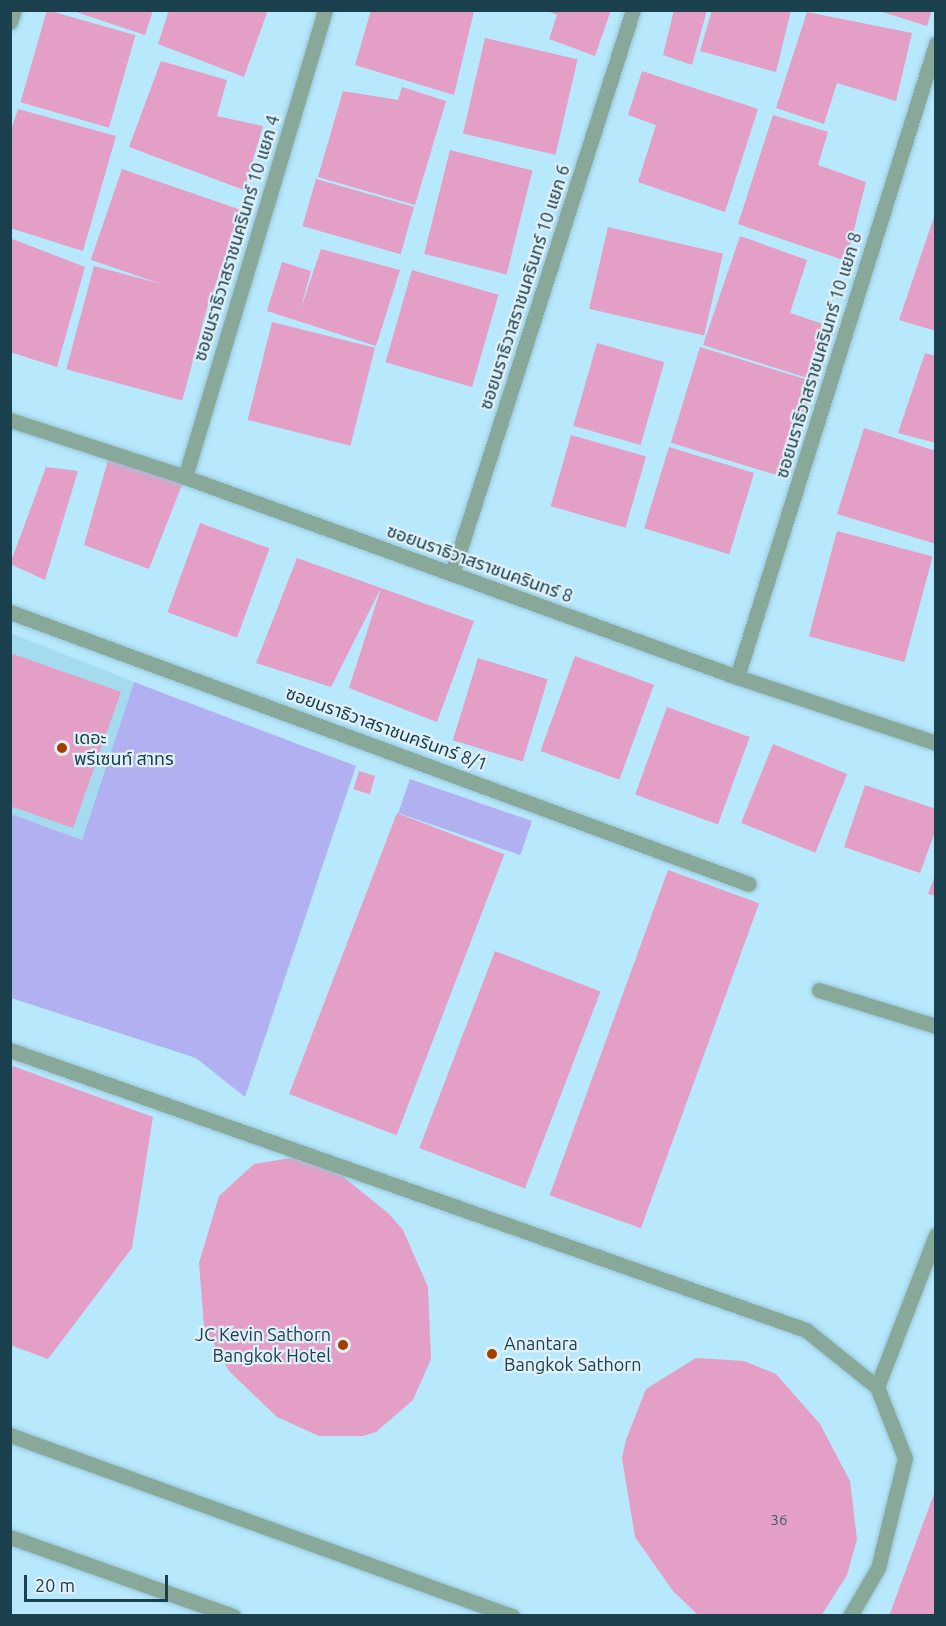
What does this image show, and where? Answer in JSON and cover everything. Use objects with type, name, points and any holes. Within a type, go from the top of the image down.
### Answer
[{"type":"street","points":[[10,22],[14,10]]},
{"type":"street","name":"ซอยนราธิวาสราชนครินทร์ 10 แยก 4","points":[[185,477],[325,10]]},
{"type":"street","name":"ซอยนราธิวาสราชนครินทร์ 10 แยก 6","points":[[452,574],[633,10]]},
{"type":"street","name":"ซอยนราธิวาสราชนครินทร์ 10 แยก 8","points":[[737,677],[936,44]]},
{"type":"street","name":"ซอยนราธิวาสราชนครินทร์ 8","points":[[10,420],[185,477],[737,677],[936,743]]},
{"type":"street","name":"ซอยนราธิวาสราชนครินทร์ 8/1","points":[[10,612],[749,884]]},
{"type":"street","points":[[819,990],[936,1026]]},
{"type":"street","points":[[10,1050],[806,1330],[877,1387],[905,1458],[878,1568],[850,1616]]},
{"type":"street","points":[[877,1387],[936,1235]]},
{"type":"street","points":[[10,1435],[512,1616]]},
{"type":"street","points":[[10,1537],[233,1616]]},
{"type":"shaded area","name":"เดอะ พรีเซนท์ สาทร","points":[[10,633],[134,682],[82,840],[11,814]]},
{"type":"shaded area","points":[[134,682],[356,766],[245,1097],[196,1058],[11,998],[11,814],[82,840]]},
{"type":"shaded area","points":[[410,779],[532,821],[520,855],[398,813]]},
{"type":"building","points":[[47,10],[135,35],[109,128],[21,102]]},
{"type":"building","points":[[70,10],[153,10],[145,35]]},
{"type":"building","points":[[169,10],[268,10],[244,77],[158,44]]},
{"type":"building","points":[[371,10],[474,11],[454,95],[355,65]]},
{"type":"building","points":[[545,10],[611,10],[595,56],[549,39],[557,15]]},
{"type":"building","points":[[674,10],[707,10],[692,65],[663,55]]},
{"type":"building","points":[[712,10],[791,10],[776,72],[700,51]]},
{"type":"building","points":[[876,10],[932,10],[927,26]]},
{"type":"building","points":[[807,12],[912,33],[896,101],[837,83],[824,124],[776,108]]},
{"type":"building","points":[[485,38],[578,59],[556,155],[463,133]]},
{"type":"building","points":[[161,61],[227,80],[217,116],[263,126],[244,190],[129,147]]},
{"type":"building","points":[[642,71],[758,109],[725,212],[638,182],[656,125],[628,115]]},
{"type":"building","points":[[402,87],[446,101],[415,205],[318,177],[343,91],[398,100]]},
{"type":"building","points":[[18,109],[116,136],[83,251],[10,228],[10,133]]},
{"type":"building","points":[[773,115],[828,132],[818,165],[866,182],[846,261],[738,224]]},
{"type":"building","points":[[450,150],[532,171],[507,274],[424,254]]},
{"type":"building","points":[[122,169],[241,210],[210,301],[91,260]]},
{"type":"building","points":[[316,179],[414,207],[401,254],[302,226]]},
{"type":"building","points":[[936,214],[936,331],[899,320]]},
{"type":"building","points":[[608,227],[723,254],[704,335],[589,309]]},
{"type":"building","points":[[740,236],[807,260],[790,313],[835,328],[817,381],[703,345]]},
{"type":"building","points":[[10,238],[85,267],[57,367],[10,352]]},
{"type":"building","points":[[321,249],[400,270],[376,346],[267,311],[282,262],[311,271],[300,311]]},
{"type":"building","points":[[94,266],[210,297],[182,400],[66,369]]},
{"type":"building","points":[[412,270],[499,295],[472,387],[386,362]]},
{"type":"building","points":[[272,322],[375,348],[350,446],[248,420]]},
{"type":"building","points":[[597,343],[664,362],[641,445],[573,426]]},
{"type":"building","points":[[700,347],[815,382],[786,478],[671,443]]},
{"type":"building","points":[[925,353],[936,356],[936,443],[898,433]]},
{"type":"building","points":[[864,428],[936,451],[936,544],[837,514]]},
{"type":"building","points":[[571,435],[646,456],[626,528],[551,506]]},
{"type":"building","points":[[669,447],[754,473],[729,554],[644,528]]},
{"type":"building","points":[[108,460],[185,477],[149,569],[84,545]]},
{"type":"building","points":[[46,467],[78,471],[45,580],[10,564]]},
{"type":"building","points":[[200,523],[270,548],[237,638],[168,612]]},
{"type":"building","points":[[837,531],[933,557],[904,662],[809,636]]},
{"type":"building","points":[[297,558],[381,588],[331,687],[256,663]]},
{"type":"building","points":[[381,588],[474,621],[437,722],[349,688]]},
{"type":"building","name":"เดอะ พรีเซนท์ สาทร","points":[[10,653],[121,692],[73,828],[10,806]]},
{"type":"building","points":[[575,656],[654,685],[619,780],[540,751]]},
{"type":"building","points":[[478,658],[548,679],[523,762],[453,740]]},
{"type":"building","points":[[667,707],[750,737],[718,824],[635,794]]},
{"type":"building","points":[[773,744],[847,774],[815,853],[741,823]]},
{"type":"building","points":[[359,771],[375,776],[370,794],[353,789]]},
{"type":"building","points":[[865,785],[936,809],[936,829],[920,873],[844,847]]},
{"type":"building","points":[[397,813],[504,854],[396,1135],[289,1094]]},
{"type":"building","points":[[668,870],[759,903],[641,1228],[550,1195]]},
{"type":"building","points":[[936,875],[936,896],[928,894]]},
{"type":"building","points":[[495,951],[600,991],[525,1188],[419,1148]]},
{"type":"building","points":[[10,1065],[153,1117],[132,1248],[48,1359],[10,1345]]},
{"type":"building","points":[[297,1157],[335,1170],[389,1214],[403,1230],[428,1287],[431,1359],[413,1400],[376,1432],[363,1436],[319,1436],[277,1417],[229,1371],[204,1326],[199,1263],[219,1196],[254,1164]]},
{"type":"building","points":[[696,1358],[744,1361],[776,1374],[820,1424],[850,1481],[857,1539],[847,1575],[821,1616],[699,1616],[673,1591],[635,1537],[622,1458],[626,1440],[646,1389]]},
{"type":"building","points":[[935,1491],[936,1616],[889,1616]]},
{"type":"place","name":"เดอะ พรีเซนท์ สาทร","points":[[62,748]]},
{"type":"place","name":"JC Kevin Sathorn Bangkok Hotel","points":[[343,1345]]},
{"type":"place","name":"Anantara Bangkok Sathorn","points":[[492,1354]]}]
